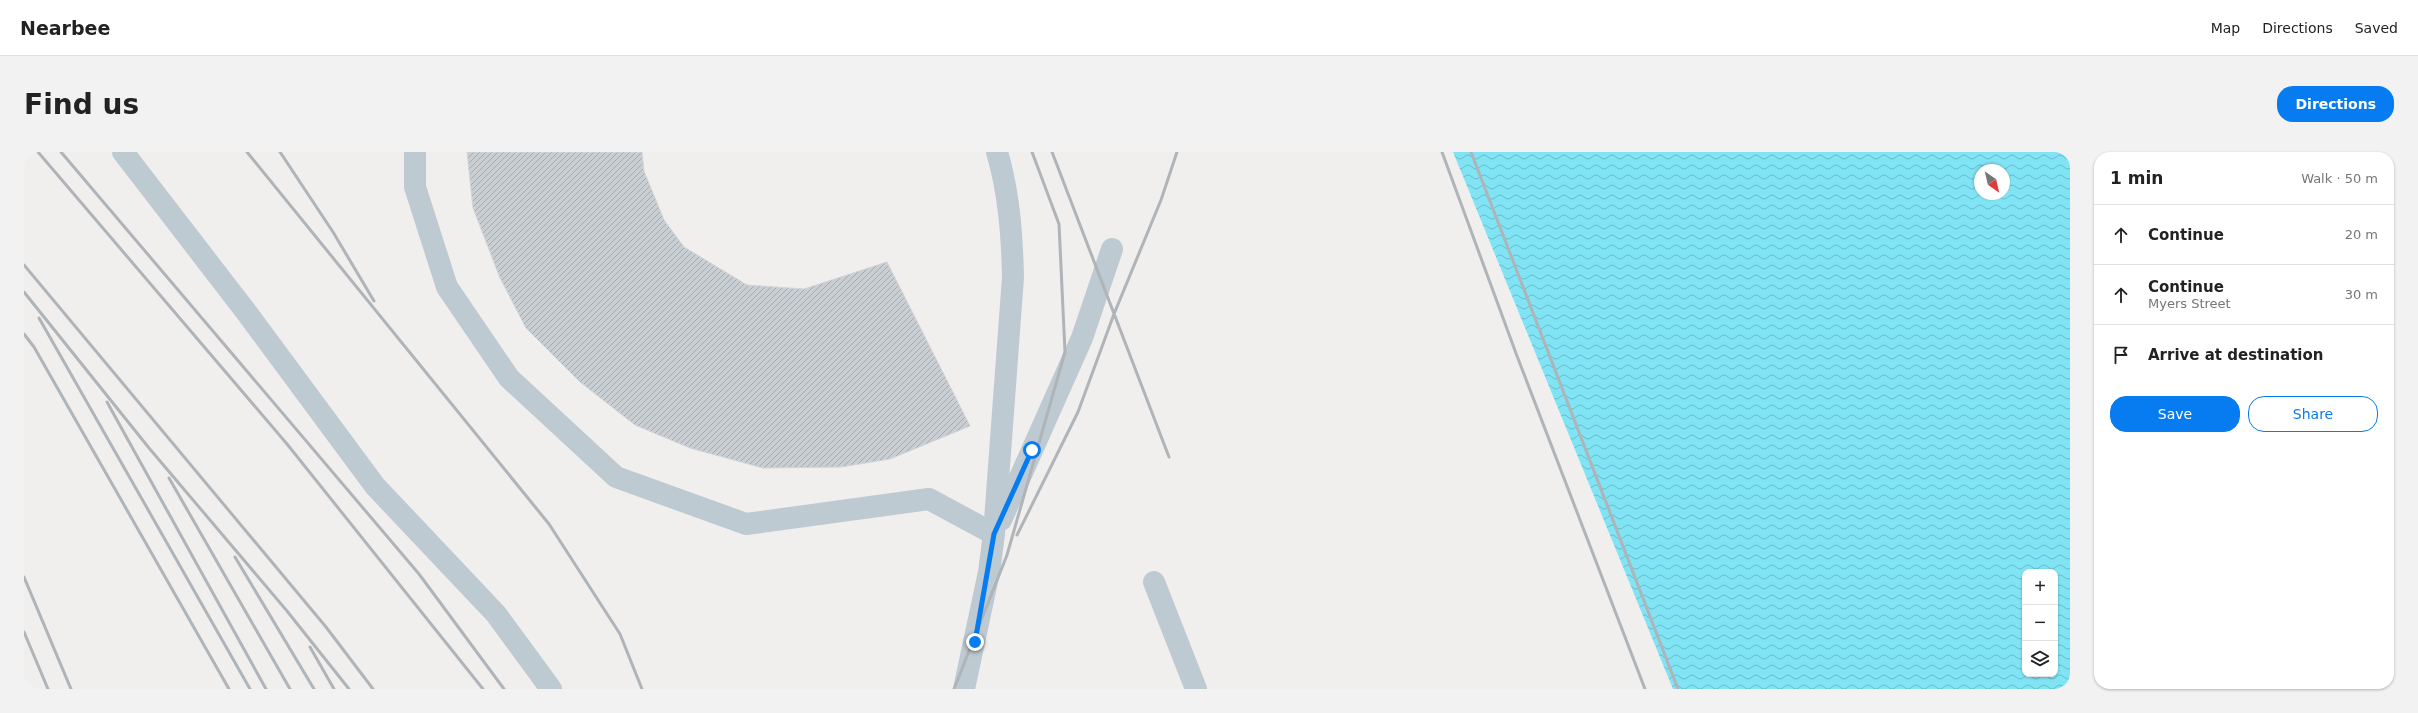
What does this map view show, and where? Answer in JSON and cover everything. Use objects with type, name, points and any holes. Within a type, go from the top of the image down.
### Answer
[{"type":"street","points":[[122,152],[247,313],[375,486],[496,614],[551,689]]},
{"type":"street","points":[[415,152],[415,187],[447,287],[509,378],[616,477],[746,524],[929,499],[994,534]]},
{"type":"street","points":[[964,689],[982,608],[994,534],[1013,277],[1012,235],[1005,179],[997,152]]},
{"type":"street","points":[[994,534],[1082,338],[1112,249]]},
{"type":"street","points":[[1154,582],[1196,689]]},
{"type":"water","points":[[1453,152],[2070,152],[2070,689],[1673,689]]},
{"type":"building","points":[[467,152],[642,152],[644,171],[664,220],[684,247],[747,285],[804,289],[887,262],[970,426],[890,459],[841,467],[763,468],[690,448],[635,425],[580,382],[526,328],[500,278],[473,208]]},
{"type":"railway","points":[[38,152],[287,444],[483,689]]},
{"type":"railway","points":[[61,152],[419,574],[504,689]]},
{"type":"railway","points":[[247,152],[549,524],[620,634],[642,689]]},
{"type":"railway","points":[[280,152],[333,232],[374,301]]},
{"type":"railway","points":[[954,689],[1007,555],[1065,352],[1059,224],[1032,152]]},
{"type":"railway","points":[[1052,152],[1169,457]]},
{"type":"railway","points":[[1017,535],[1078,412],[1114,314],[1161,200],[1177,152]]},
{"type":"railway","points":[[1442,152],[1517,356],[1645,689]]},
{"type":"railway","points":[[1471,152],[1678,689]]},
{"type":"railway","points":[[24,265],[326,627],[373,689]]},
{"type":"railway","points":[[24,292],[149,448],[287,611],[349,689]]},
{"type":"railway","points":[[39,318],[250,689]]},
{"type":"railway","points":[[24,334],[34,347],[229,689]]},
{"type":"railway","points":[[107,402],[266,689]]},
{"type":"railway","points":[[169,478],[290,689]]},
{"type":"railway","points":[[235,557],[314,689]]},
{"type":"railway","points":[[24,577],[71,689]]},
{"type":"railway","points":[[24,632],[48,689]]},
{"type":"railway","points":[[310,647],[334,689]]},
{"type":"route","points":[[975,642],[989,572],[994,534],[1032,450]]}]
